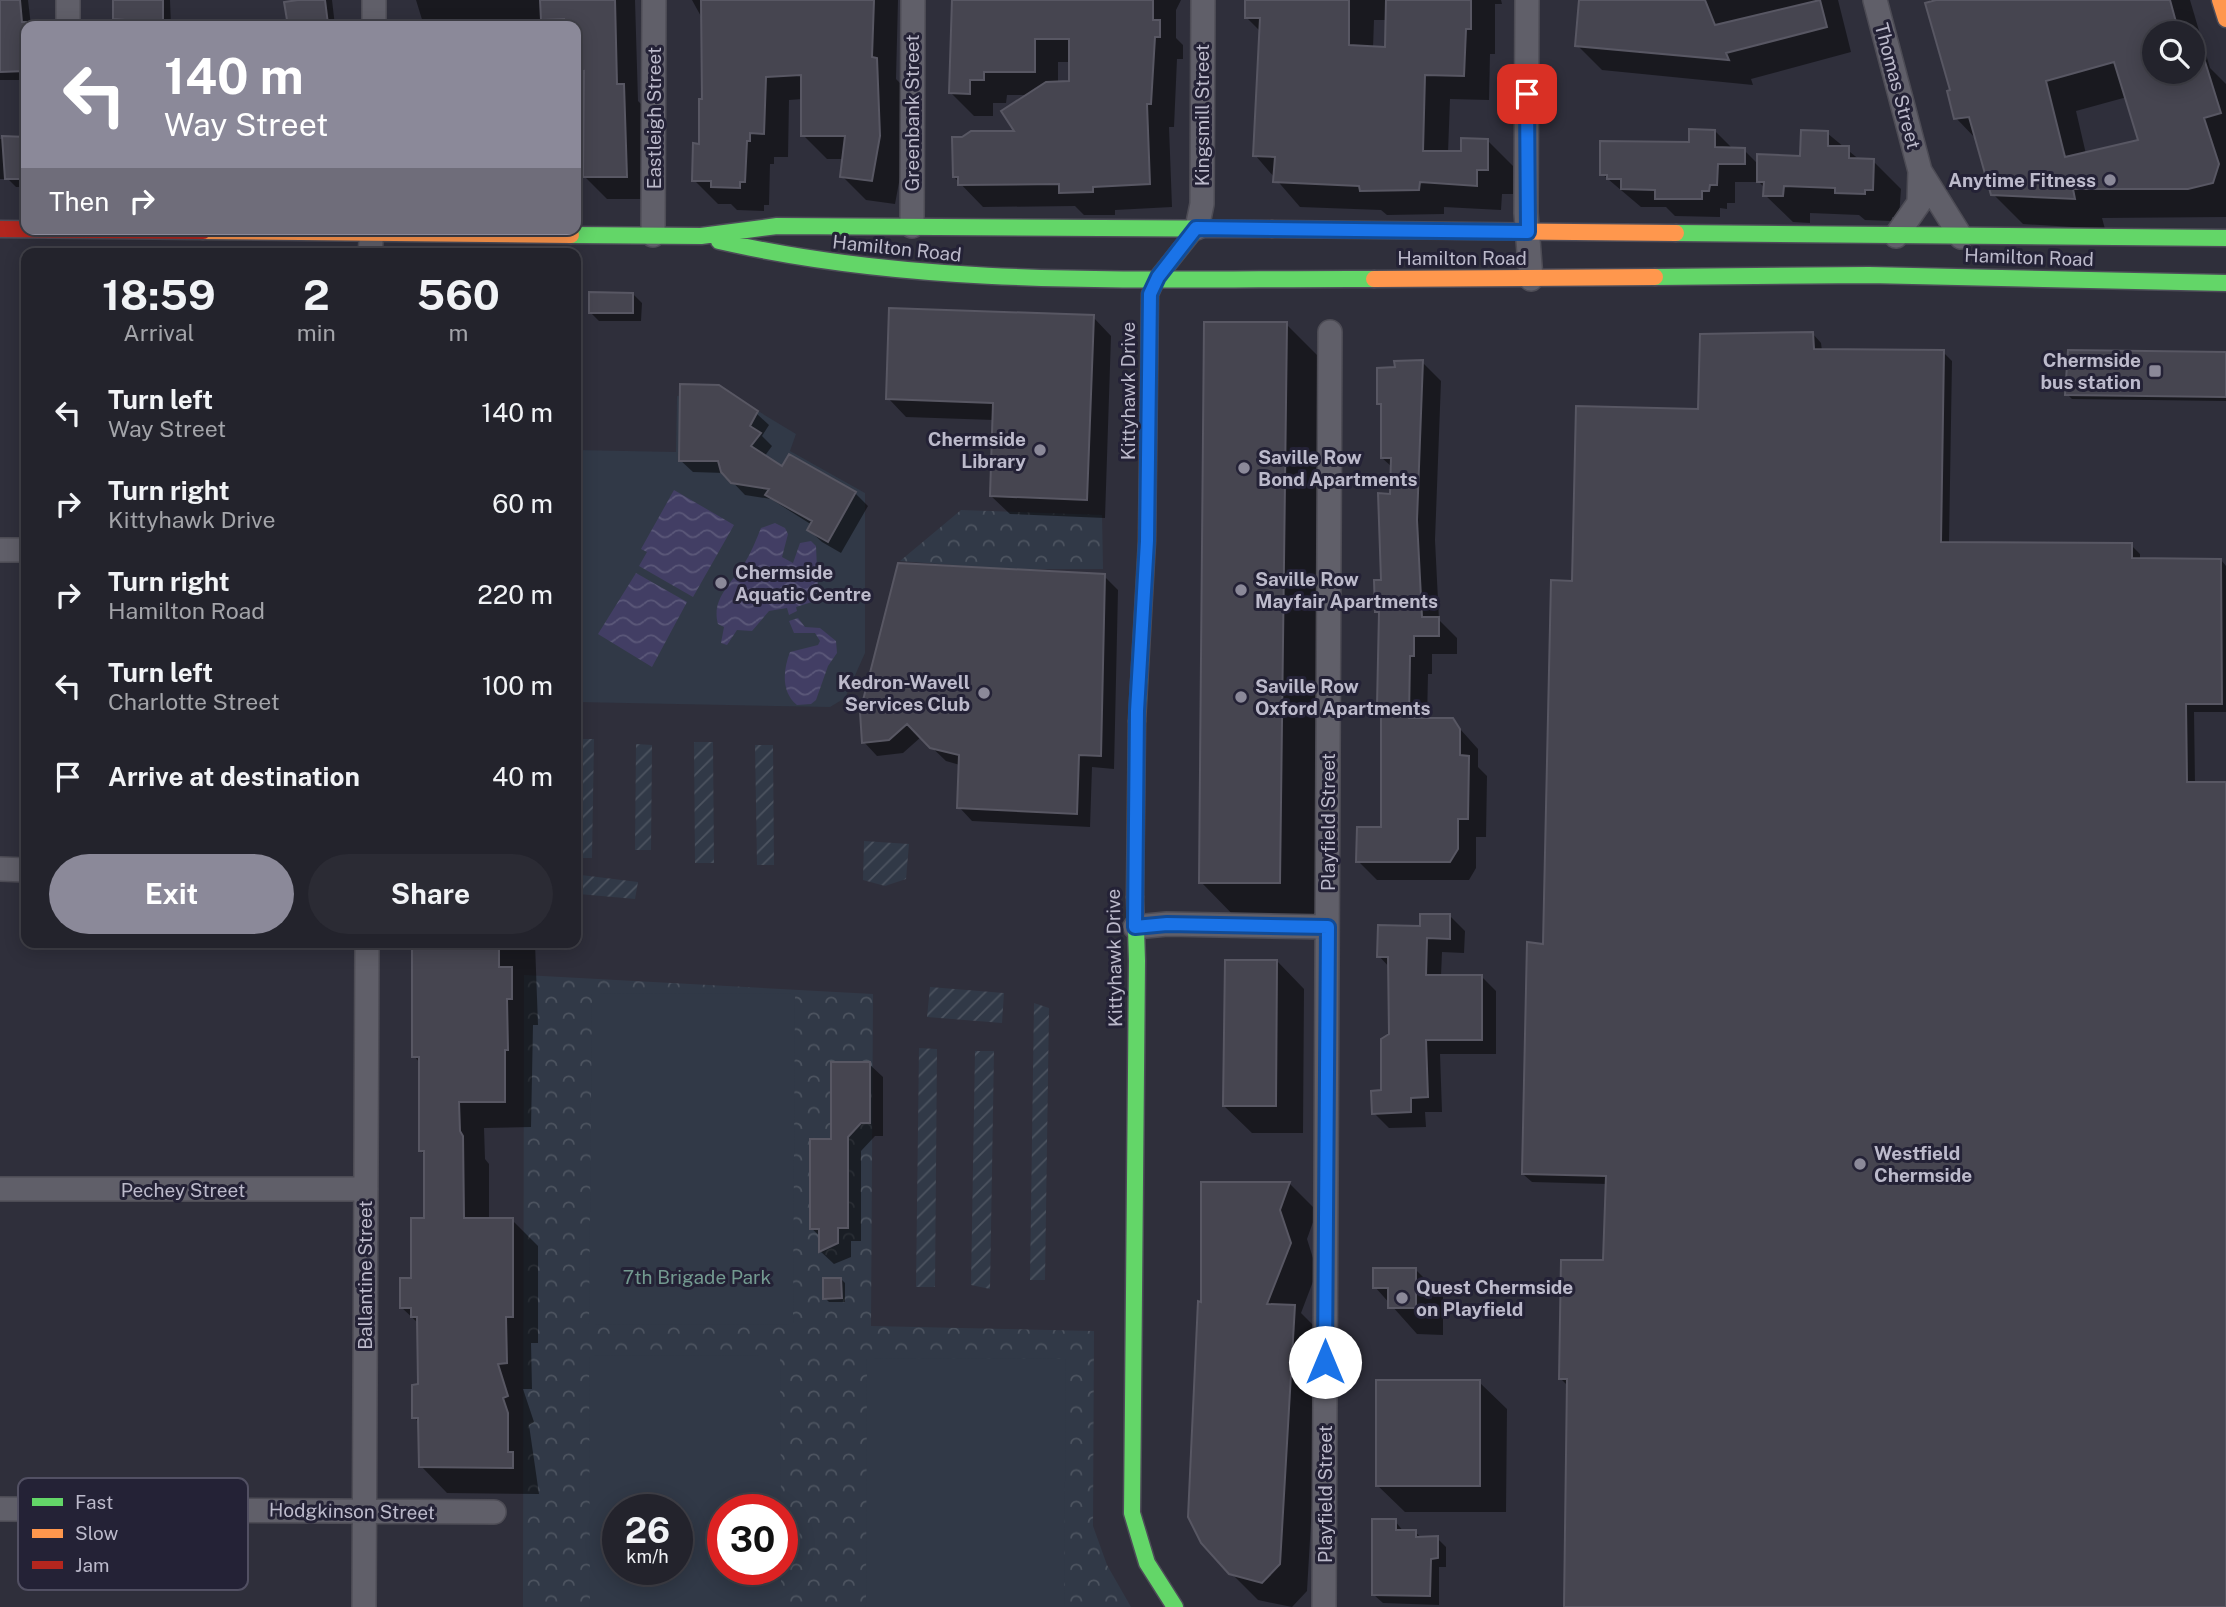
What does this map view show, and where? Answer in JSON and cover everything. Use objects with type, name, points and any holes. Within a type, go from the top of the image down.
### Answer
[{"type":"main road","points":[[2220,0],[2226,19]]},
{"type":"main road","name":"Hamilton Road","points":[[236,235],[371,239],[701,236],[777,226],[912,226],[2226,238]]},
{"type":"main road","name":"Kittyhawk Drive","points":[[1175,1607],[1152,1575],[1137,1545],[1132,1513],[1137,711],[1150,443],[1149,305],[1158,277],[1196,228]]},
{"type":"main road","name":"Hamilton Road","points":[[0,229],[21,229]]},
{"type":"main road","name":"Hamilton Road","points":[[701,236],[780,255],[940,275],[1531,279],[1870,275],[2226,283]]},
{"type":"street","points":[[68,0],[68,21]]},
{"type":"street","points":[[374,0],[374,21]]},
{"type":"street","name":"Eastleigh Street","points":[[653,235],[654,0]]},
{"type":"street","name":"Greenbank Street","points":[[912,226],[913,0]]},
{"type":"street","name":"Kingsmill Street","points":[[1196,228],[1202,204],[1203,0]]},
{"type":"street","points":[[1527,0],[1528,232],[1531,279]]},
{"type":"street","name":"Thomas Street","points":[[1875,0],[1920,171],[1919,203],[1896,236]]},
{"type":"street","name":"Thomas Street","points":[[1920,171],[1961,237]]},
{"type":"street","name":"Playfield Street","points":[[1324,1607],[1330,332]]},
{"type":"street","points":[[0,550],[21,550]]},
{"type":"street","points":[[0,869],[21,870]]},
{"type":"street","points":[[1135,927],[1167,924],[1328,927]]},
{"type":"street","name":"Ballantine Street","points":[[364,1607],[367,948]]},
{"type":"street","name":"Pechey Street","points":[[0,1189],[366,1189]]},
{"type":"street","name":"Hodgkinson Street","points":[[0,1508],[18,1508]]},
{"type":"street","name":"Hodgkinson Street","points":[[248,1509],[494,1512]]},
{"type":"green space","name":"Chermside Aquatic Centre","points":[[677,396],[735,397],[796,434],[790,451],[865,493],[865,653],[845,698],[830,707],[581,702],[581,450],[676,452]]},
{"type":"green space","points":[[961,510],[1102,515],[1103,569],[1005,569],[900,561]]},
{"type":"green space","points":[[581,739],[594,739],[592,858],[581,858]]},
{"type":"green space","points":[[694,742],[713,742],[714,863],[695,863]]},
{"type":"green space","points":[[636,744],[652,745],[651,850],[635,850]]},
{"type":"green space","points":[[755,745],[773,745],[774,865],[757,865]]},
{"type":"green space","points":[[864,841],[909,844],[906,879],[885,886],[863,880]]},
{"type":"green space","points":[[581,875],[638,882],[635,899],[581,894]]},
{"type":"green space","name":"7th Brigade Park","points":[[524,975],[873,994],[871,1326],[1094,1331],[1093,1526],[1107,1565],[1131,1607],[523,1607]]},
{"type":"green space","points":[[930,987],[1004,993],[1002,1023],[927,1017]]},
{"type":"green space","points":[[592,993],[795,994],[793,1325],[589,1324]]},
{"type":"green space","points":[[1034,1003],[1049,1008],[1045,1280],[1030,1280]]},
{"type":"green space","points":[[919,1048],[937,1049],[935,1287],[916,1287]]},
{"type":"green space","points":[[975,1051],[994,1051],[990,1289],[971,1285]]},
{"type":"green space","points":[[780,1355],[781,1494],[707,1494],[707,1585],[781,1585],[781,1607],[590,1607],[589,1356]]},
{"type":"green space","points":[[867,1358],[1066,1359],[1064,1607],[866,1607]]},
{"type":"water","points":[[674,490],[734,525],[693,597],[639,566],[647,552],[641,549]]},
{"type":"water","points":[[775,523],[785,528],[788,534],[782,557],[793,563],[800,543],[811,541],[816,546],[818,591],[812,602],[796,607],[797,611],[789,615],[787,608],[769,611],[752,631],[737,630],[727,645],[721,643],[724,627],[718,624],[717,615],[720,599],[747,560],[761,528]]},
{"type":"water","points":[[636,573],[687,602],[652,667],[598,634]]},
{"type":"water","points":[[798,618],[805,627],[820,628],[836,641],[837,653],[828,666],[816,700],[811,704],[797,705],[788,694],[785,680],[790,652],[818,645],[820,641],[815,633],[794,633],[789,621]]},
{"type":"building","points":[[0,0],[20,0],[21,71],[0,72]]},
{"type":"building","points":[[113,0],[163,0],[163,21],[113,19]]},
{"type":"building","points":[[325,0],[328,21],[287,21],[284,2]]},
{"type":"building","points":[[540,0],[615,0],[617,84],[624,84],[627,177],[583,177],[584,71],[581,71],[581,21],[541,20]]},
{"type":"building","points":[[701,0],[874,0],[872,57],[877,58],[880,136],[872,181],[840,177],[845,136],[801,136],[801,75],[766,77],[764,134],[750,133],[750,141],[747,141],[745,182],[740,182],[740,188],[711,187],[711,181],[692,181],[693,143],[699,144],[699,99],[702,99]]},
{"type":"building","points":[[952,0],[1153,0],[1153,20],[1160,20],[1160,37],[1155,37],[1151,104],[1147,104],[1150,184],[1093,187],[1093,192],[1059,193],[1059,184],[958,185],[958,177],[953,177],[952,137],[962,137],[971,131],[1014,131],[1001,111],[1046,82],[1069,81],[1069,39],[1035,39],[1035,72],[984,72],[984,80],[970,80],[970,94],[949,93]]},
{"type":"building","points":[[1245,0],[1349,0],[1349,45],[1385,47],[1386,0],[1471,0],[1471,29],[1466,29],[1464,76],[1425,75],[1423,151],[1461,151],[1461,138],[1488,139],[1488,170],[1477,170],[1477,186],[1420,182],[1419,190],[1360,191],[1359,186],[1273,182],[1275,157],[1253,156],[1260,18],[1245,18]]},
{"type":"building","points":[[1579,0],[1705,0],[1715,25],[1820,0],[1827,27],[1726,53],[1729,60],[1575,46]]},
{"type":"building","points":[[1936,0],[2170,0],[2176,21],[2142,21],[2142,84],[2205,84],[2205,62],[2221,113],[2204,118],[2219,164],[2213,183],[2188,189],[2073,189],[2075,199],[1991,195],[1969,117],[1954,119],[1947,91],[1950,90],[1925,3]],"holes":[[[2114,62],[2138,140],[2065,157],[2046,81]]]},
{"type":"building","points":[[1689,129],[1715,130],[1715,147],[1745,148],[1745,164],[1718,164],[1717,185],[1710,185],[1709,191],[1702,191],[1702,199],[1655,199],[1655,190],[1621,189],[1621,179],[1607,179],[1607,175],[1600,175],[1600,141],[1689,142]]},
{"type":"building","points":[[1801,130],[1828,131],[1828,146],[1849,146],[1849,158],[1874,159],[1873,190],[1865,190],[1865,194],[1835,193],[1835,188],[1784,186],[1783,196],[1763,196],[1764,182],[1757,182],[1757,154],[1800,156]]},
{"type":"building","points":[[2,136],[21,137],[21,179],[5,179]]},
{"type":"building","points":[[589,292],[633,293],[633,313],[589,313]]},
{"type":"building","name":"Chermside Library","points":[[889,308],[1094,315],[1087,500],[990,496],[993,403],[886,399]]},
{"type":"building","points":[[1204,322],[1287,322],[1280,883],[1199,883]]},
{"type":"building","name":"Westfield Chermside","points":[[1813,332],[1814,349],[1944,350],[1941,542],[2132,543],[2132,558],[2221,559],[2222,704],[2186,704],[2187,782],[2226,782],[2226,1607],[1564,1607],[1567,1379],[1559,1379],[1561,1260],[1603,1260],[1606,1176],[1522,1174],[1527,942],[1543,944],[1551,580],[1572,581],[1576,406],[1698,409],[1700,334]]},
{"type":"building","points":[[2068,350],[2226,352],[2226,397],[2065,395]]},
{"type":"building","points":[[1423,360],[1417,520],[1422,617],[1439,617],[1439,636],[1414,636],[1414,656],[1410,656],[1409,718],[1453,718],[1460,729],[1460,755],[1469,756],[1468,819],[1458,819],[1458,849],[1450,862],[1356,862],[1357,827],[1381,827],[1381,706],[1377,706],[1379,612],[1375,612],[1374,580],[1381,580],[1378,493],[1390,494],[1391,458],[1381,458],[1381,404],[1377,404],[1377,368],[1395,367],[1394,361]]},
{"type":"building","points":[[680,384],[719,385],[758,411],[750,426],[761,433],[751,446],[782,466],[789,454],[856,492],[828,542],[807,530],[812,521],[765,495],[769,489],[731,483],[721,472],[718,461],[679,461]]},
{"type":"building","name":"Kedron-Wavell Services Club","points":[[898,563],[1105,574],[1101,756],[1079,755],[1077,814],[957,808],[959,755],[930,748],[907,724],[889,740],[862,743],[860,712]]},
{"type":"building","points":[[1420,914],[1450,914],[1450,939],[1427,938],[1426,975],[1482,975],[1482,1040],[1426,1040],[1428,1097],[1411,1098],[1411,1112],[1372,1114],[1371,1091],[1381,1090],[1381,1039],[1389,1034],[1388,957],[1377,957],[1378,925],[1420,926]]},
{"type":"building","points":[[412,948],[499,948],[499,967],[512,967],[512,999],[507,999],[505,1102],[459,1102],[460,1131],[463,1136],[464,1218],[513,1218],[513,1317],[506,1317],[507,1363],[498,1364],[508,1396],[503,1398],[508,1413],[508,1452],[513,1452],[513,1468],[419,1467],[418,1418],[412,1418],[412,1385],[418,1384],[417,1317],[411,1317],[411,1308],[400,1308],[400,1278],[411,1278],[411,1218],[424,1218],[424,1151],[419,1151],[419,1057],[412,1057]]},
{"type":"building","points":[[1225,960],[1277,960],[1276,1106],[1223,1106]]},
{"type":"building","points":[[831,1062],[870,1062],[870,1123],[861,1123],[848,1137],[848,1228],[838,1228],[838,1243],[819,1252],[819,1229],[810,1229],[810,1139],[831,1139]]},
{"type":"building","points":[[1201,1182],[1290,1182],[1280,1210],[1291,1243],[1267,1304],[1295,1305],[1280,1564],[1262,1583],[1229,1574],[1201,1543],[1188,1517],[1198,1301],[1201,1302]]},
{"type":"building","name":"Quest Chermside on Playfield","points":[[1373,1268],[1416,1268],[1416,1308],[1388,1308],[1388,1288],[1373,1288]]},
{"type":"building","points":[[823,1278],[841,1278],[842,1298],[823,1299]]},
{"type":"building","points":[[1376,1380],[1480,1380],[1480,1486],[1376,1486]]},
{"type":"building","points":[[1372,1519],[1396,1519],[1396,1530],[1416,1530],[1416,1537],[1438,1536],[1438,1558],[1431,1559],[1430,1596],[1372,1595]]},
{"type":"traffic: fast","points":[[571,235],[701,236],[777,226],[1272,229]]},
{"type":"traffic: fast","points":[[1137,721],[1147,541],[1150,294],[1158,277],[1197,228]]},
{"type":"traffic: fast","points":[[1676,233],[2226,238]]},
{"type":"traffic: fast","points":[[719,241],[800,257],[963,274],[1127,279],[1374,279]]},
{"type":"traffic: fast","points":[[1655,277],[1869,275],[2226,283]]},
{"type":"traffic: fast","points":[[1135,897],[1137,961],[1132,1513],[1147,1563],[1175,1607]]},
{"type":"traffic: slow","points":[[2220,0],[2226,19]]},
{"type":"traffic: slow","points":[[1272,229],[1676,233]]},
{"type":"traffic: slow","points":[[1374,279],[1655,277]]},
{"type":"traffic: jam","points":[[0,229],[21,229]]},
{"type":"traffic: jam","points":[[1135,897],[1137,721]]},
{"type":"place","name":"Anytime Fitness","points":[[2110,180]]},
{"type":"place","name":"Chermside bus station","points":[[2155,371]]},
{"type":"place","name":"Chermside Library","points":[[1040,450]]},
{"type":"place","name":"Saville Row Bond Apartments","points":[[1244,468]]},
{"type":"place","name":"Chermside Aquatic Centre","points":[[721,583]]},
{"type":"place","name":"Saville Row Mayfair Apartments","points":[[1241,590]]},
{"type":"place","name":"Kedron-Wavell Services Club","points":[[984,693]]},
{"type":"place","name":"Saville Row Oxford Apartments","points":[[1241,697]]},
{"type":"place","name":"Westfield Chermside","points":[[1860,1164]]},
{"type":"place","name":"Quest Chermside on Playfield","points":[[1402,1298]]},
{"type":"route","points":[[1325,1362],[1328,927],[1167,924],[1135,927],[1137,711],[1150,443],[1150,294],[1158,277],[1196,228],[1528,232],[1527,94]]}]
